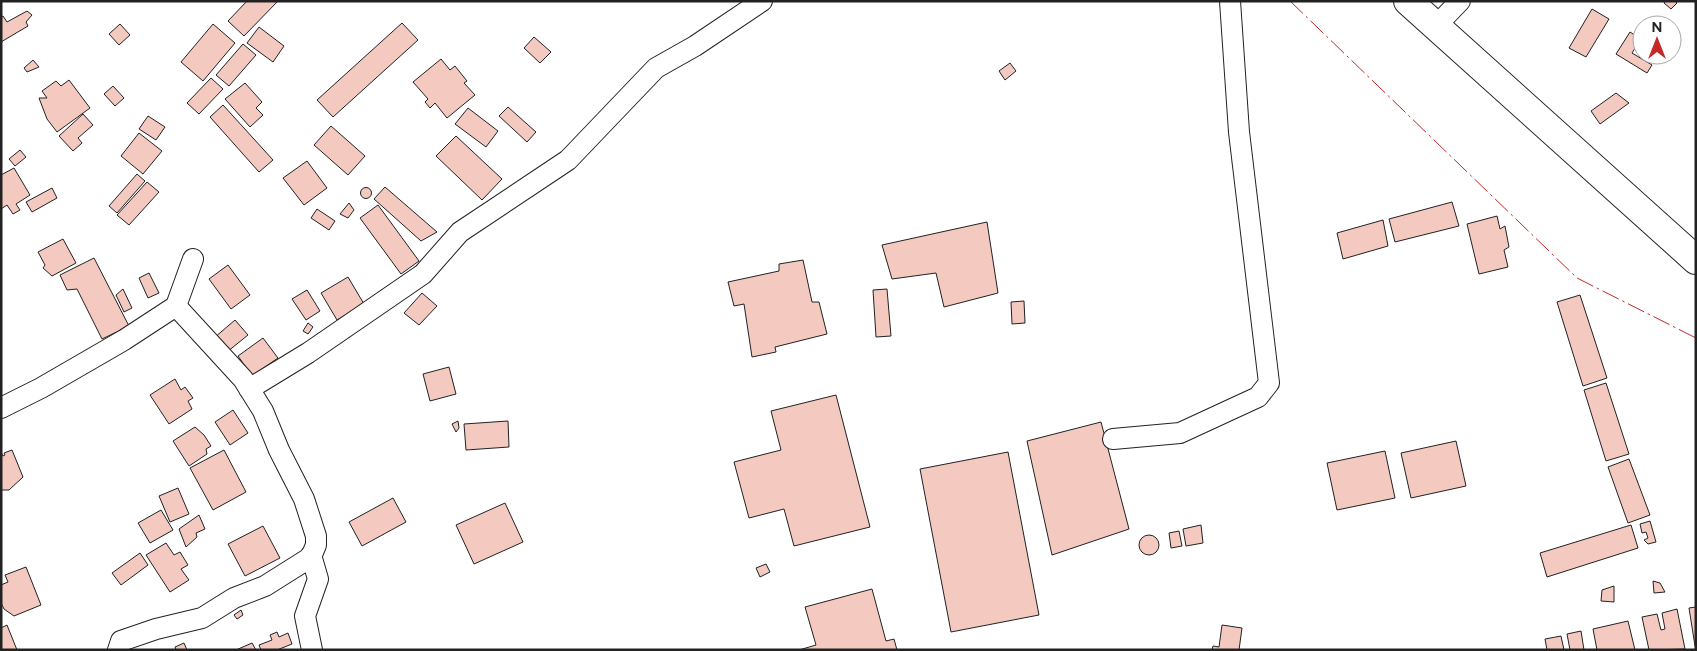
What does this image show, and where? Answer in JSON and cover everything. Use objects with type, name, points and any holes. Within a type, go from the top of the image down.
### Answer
[{"type":"highway","points":[[1408,1],[1696,260]]},
{"type":"street","points":[[249,389],[308,353],[423,274],[460,232],[568,160],[656,68],[695,46],[762,1]]},
{"type":"street","points":[[1113,440],[1180,433],[1258,397],[1269,384],[1239,132],[1230,1]]},
{"type":"street","points":[[1436,26],[1460,1]]},
{"type":"street","points":[[1,408],[41,388],[116,345],[153,323],[176,306],[194,259]]},
{"type":"street","points":[[176,306],[249,389],[304,499],[316,536],[316,544],[312,555],[318,579],[305,616],[312,650]]},
{"type":"street","points":[[118,650],[121,642],[156,629],[202,618],[234,598],[264,586],[312,555]]},
{"type":"building","points":[[247,1],[278,1],[244,36],[228,21]]},
{"type":"building","points":[[1665,1],[1675,1],[1677,3],[1671,9],[1664,3]]},
{"type":"building","points":[[1592,9],[1609,19],[1586,57],[1569,48]]},
{"type":"building","points":[[27,11],[32,15],[26,22],[28,26],[1,42],[1,17],[3,16],[7,22]]},
{"type":"building","points":[[402,23],[418,40],[333,117],[317,100]]},
{"type":"building","points":[[120,24],[130,35],[119,45],[109,34]]},
{"type":"building","points":[[213,24],[235,43],[203,81],[181,62]]},
{"type":"building","points":[[259,27],[284,46],[273,62],[247,43]]},
{"type":"building","points":[[1630,32],[1632,33],[1632,64],[1616,54]]},
{"type":"building","points":[[534,37],[551,52],[540,63],[524,48]]},
{"type":"building","points":[[243,44],[256,55],[229,86],[216,75]]},
{"type":"building","points":[[441,59],[450,70],[455,66],[467,81],[464,83],[475,95],[447,118],[435,103],[430,108],[425,102],[428,99],[413,82]]},
{"type":"building","points":[[33,60],[39,67],[27,72],[24,68]]},
{"type":"building","points":[[1010,63],[1016,71],[1005,80],[999,71]]},
{"type":"building","points":[[1634,65],[1652,65],[1647,73]]},
{"type":"building","points":[[211,78],[223,89],[199,114],[187,103]]},
{"type":"building","points":[[69,80],[90,108],[57,132],[47,119],[39,98],[47,98],[42,91],[56,81],[61,86]]},
{"type":"building","points":[[245,83],[262,102],[256,108],[263,115],[250,127],[225,99]]},
{"type":"building","points":[[113,86],[124,98],[115,106],[104,94]]},
{"type":"building","points":[[1616,93],[1629,103],[1600,124],[1591,111]]},
{"type":"building","points":[[223,105],[273,160],[259,172],[210,117]]},
{"type":"building","points":[[508,107],[536,132],[527,142],[499,116]]},
{"type":"building","points":[[468,108],[498,131],[486,147],[455,124]]},
{"type":"building","points":[[83,114],[93,125],[78,138],[82,143],[73,151],[59,136]]},
{"type":"building","points":[[148,116],[165,127],[156,140],[139,129]]},
{"type":"building","points":[[331,126],[365,156],[348,175],[314,145]]},
{"type":"building","points":[[139,133],[162,151],[143,174],[121,156]]},
{"type":"building","points":[[456,136],[502,179],[482,200],[436,156]]},
{"type":"building","points":[[20,150],[26,157],[15,166],[9,159]]},
{"type":"building","points":[[307,161],[327,188],[304,205],[283,178]]},
{"type":"building","points":[[14,168],[30,195],[16,204],[20,210],[13,214],[7,205],[1,209],[1,175]]},
{"type":"building","points":[[137,174],[145,181],[117,213],[109,206]]},
{"type":"building","points":[[147,182],[159,192],[129,225],[117,215]]},
{"type":"building","points":[[366,187],[372,193],[366,199],[360,193]]},
{"type":"building","points":[[385,187],[437,232],[421,241],[374,199]]},
{"type":"building","points":[[52,188],[57,198],[32,212],[26,202]]},
{"type":"building","points":[[1452,202],[1459,226],[1395,242],[1389,219]]},
{"type":"building","points":[[349,203],[354,210],[348,218],[340,214]]},
{"type":"building","points":[[378,205],[419,261],[401,274],[360,218]]},
{"type":"building","points":[[317,209],[335,221],[329,230],[311,218]]},
{"type":"building","points":[[1497,216],[1500,229],[1505,226],[1509,247],[1504,250],[1508,267],[1479,274],[1467,224]]},
{"type":"building","points":[[1383,220],[1388,246],[1343,259],[1337,233]]},
{"type":"building","points":[[987,222],[998,293],[944,307],[936,273],[892,279],[882,245]]},
{"type":"building","points":[[63,239],[76,263],[52,276],[43,268],[45,265],[38,252]]},
{"type":"building","points":[[94,258],[129,326],[102,339],[77,289],[67,290],[60,275]]},
{"type":"building","points":[[803,260],[812,302],[819,302],[827,334],[775,347],[776,352],[752,357],[744,304],[734,306],[728,282],[779,271],[779,264]]},
{"type":"building","points":[[228,265],[250,295],[231,309],[209,279]]},
{"type":"building","points":[[149,273],[159,293],[148,298],[139,278]]},
{"type":"building","points":[[348,277],[364,304],[337,320],[321,293]]},
{"type":"building","points":[[123,289],[132,308],[124,312],[116,295]]},
{"type":"building","points":[[887,289],[891,336],[876,337],[873,290]]},
{"type":"building","points":[[307,290],[320,311],[306,320],[292,299]]},
{"type":"building","points":[[422,293],[437,306],[419,325],[404,313]]},
{"type":"building","points":[[1580,295],[1607,378],[1583,386],[1557,302]]},
{"type":"building","points":[[1024,301],[1025,323],[1012,324],[1011,302]]},
{"type":"building","points":[[235,320],[248,335],[227,352],[214,338]]},
{"type":"building","points":[[308,323],[313,327],[308,334],[303,331]]},
{"type":"building","points":[[263,338],[278,358],[252,376],[238,356]]},
{"type":"building","points":[[449,367],[456,394],[430,401],[423,374]]},
{"type":"building","points":[[175,379],[181,390],[185,387],[193,398],[188,401],[192,409],[169,424],[150,395]]},
{"type":"building","points":[[1606,383],[1629,454],[1606,461],[1584,390]]},
{"type":"building","points":[[836,395],[870,527],[794,546],[784,509],[749,518],[734,462],[781,450],[771,411]]},
{"type":"building","points":[[233,410],[248,433],[230,445],[215,422]]},
{"type":"building","points":[[458,421],[459,428],[456,432],[452,424]]},
{"type":"building","points":[[508,421],[509,447],[466,450],[464,424]]},
{"type":"building","points":[[1101,422],[1129,529],[1052,555],[1027,441]]},
{"type":"building","points":[[195,427],[204,435],[211,446],[206,449],[207,454],[189,466],[173,441]]},
{"type":"building","points":[[1456,441],[1466,486],[1411,498],[1401,453]]},
{"type":"building","points":[[12,450],[23,477],[9,490],[1,490],[1,452],[3,456],[5,455],[4,453]]},
{"type":"building","points":[[224,450],[246,492],[213,510],[190,468]]},
{"type":"building","points":[[1385,451],[1395,498],[1337,510],[1327,463]]},
{"type":"building","points":[[1008,452],[1039,615],[951,632],[920,469]]},
{"type":"building","points":[[1629,459],[1650,515],[1628,523],[1608,467]]},
{"type":"building","points":[[178,488],[189,514],[170,522],[159,496]]},
{"type":"building","points":[[393,498],[406,522],[362,546],[349,522]]},
{"type":"building","points":[[505,503],[523,542],[474,564],[456,525]]},
{"type":"building","points":[[161,510],[173,530],[150,543],[138,523]]},
{"type":"building","points":[[199,515],[205,529],[196,533],[197,537],[186,547],[179,529]]},
{"type":"building","points":[[1650,521],[1656,542],[1648,544],[1644,540],[1648,538],[1646,532],[1642,533],[1640,524]]},
{"type":"building","points":[[1201,525],[1203,543],[1186,546],[1183,529]]},
{"type":"building","points":[[1631,525],[1638,548],[1547,577],[1540,553]]},
{"type":"building","points":[[263,526],[280,558],[245,576],[228,544]]},
{"type":"building","points":[[1179,531],[1182,546],[1171,548],[1169,533]]},
{"type":"building","points":[[1149,535],[1156,538],[1159,545],[1156,552],[1149,555],[1142,552],[1139,545],[1142,538]]},
{"type":"building","points":[[166,543],[174,555],[180,552],[188,565],[181,569],[189,580],[170,592],[146,555]]},
{"type":"building","points":[[140,553],[148,565],[121,585],[112,573]]},
{"type":"building","points":[[766,564],[770,572],[760,577],[756,568]]},
{"type":"building","points":[[26,567],[41,605],[14,616],[4,609],[1,603],[1,585],[8,582],[5,575]]},
{"type":"building","points":[[1653,581],[1660,583],[1665,592],[1654,593]]},
{"type":"building","points":[[1614,586],[1614,602],[1601,601],[1602,590]]},
{"type":"building","points":[[872,589],[886,641],[894,639],[897,650],[799,650],[816,645],[805,607]]},
{"type":"building","points":[[1696,607],[1696,646],[1695,646],[1689,608]]},
{"type":"building","points":[[1677,609],[1685,649],[1649,650],[1642,617],[1657,614],[1661,630],[1665,629],[1662,613]]},
{"type":"building","points":[[241,610],[243,615],[237,619],[234,615]]},
{"type":"building","points":[[1628,621],[1635,650],[1597,650],[1593,629]]},
{"type":"building","points":[[7,625],[17,650],[1,650],[1,628]]},
{"type":"building","points":[[1222,625],[1242,628],[1239,650],[1212,650],[1213,646],[1219,647]]},
{"type":"building","points":[[1581,631],[1584,650],[1570,650],[1567,634]]},
{"type":"building","points":[[277,632],[279,637],[288,633],[292,644],[277,650],[261,650],[259,645],[272,640],[270,635]]},
{"type":"building","points":[[1561,636],[1564,650],[1547,650],[1545,639]]},
{"type":"building","points":[[184,643],[187,650],[176,650],[175,647]]},
{"type":"building","points":[[252,643],[256,650],[236,650]]},
{"type":"power","points":[[1290,1],[1577,278],[1696,338]]}]
